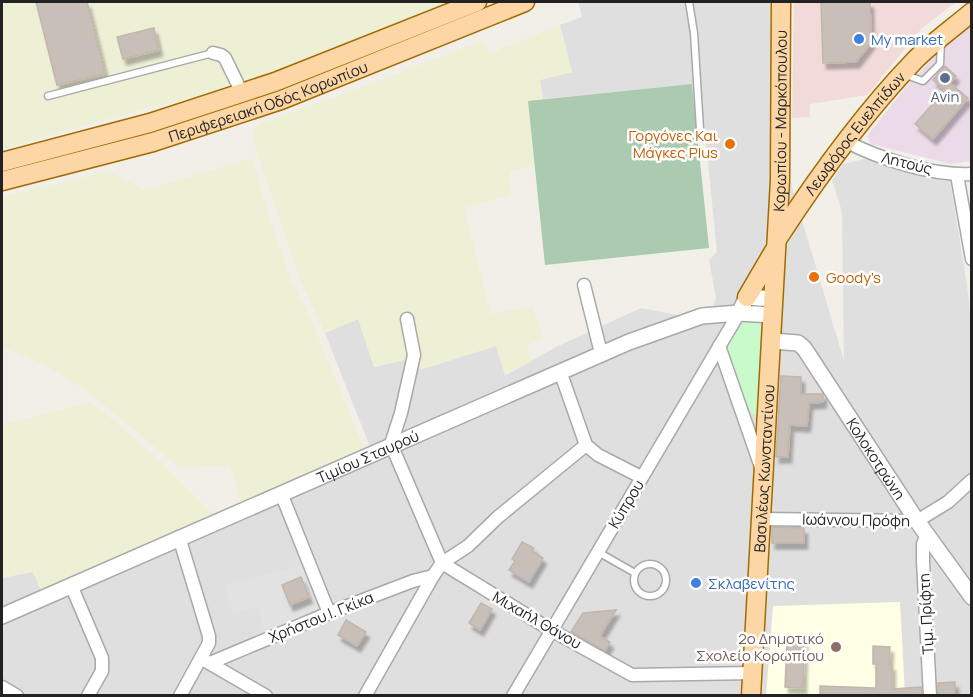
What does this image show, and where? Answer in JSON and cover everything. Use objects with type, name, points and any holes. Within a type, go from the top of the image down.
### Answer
[{"type":"main road","name":"Περιφερειακή Οδός Κορωπίου","points":[[2,162],[150,123],[242,93],[341,57],[477,2]]},
{"type":"main road","name":"Περιφερειακή Οδός Κορωπίου","points":[[2,181],[153,142],[281,100],[525,2]]},
{"type":"main road","name":"Κορωπίου - Μαρκόπουλου","points":[[777,244],[780,180],[781,2]]},
{"type":"main road","name":"Λεωφόρος Ευελπίδων","points":[[918,58],[934,32],[968,2]]},
{"type":"main road","name":"Λεωφόρος Ευελπίδων","points":[[743,305],[810,189],[845,141],[902,74],[972,12]]},
{"type":"main road","name":"Βασιλέως Κωνσταντίνου","points":[[751,696],[777,244]]},
{"type":"street","points":[[213,53],[225,58],[242,93]]},
{"type":"street","name":"Λητούς","points":[[845,141],[898,163],[957,175],[972,174]]},
{"type":"street","points":[[957,175],[972,259]]},
{"type":"street","points":[[585,285],[602,353]]},
{"type":"street","name":"Τιμίου Σταυρού","points":[[2,616],[391,444],[629,342],[702,316],[743,305],[774,307]]},
{"type":"street","name":"Κύπρου","points":[[513,696],[743,305]]},
{"type":"street","points":[[407,319],[414,355],[391,444],[442,563]]},
{"type":"street","name":"Κολοκοτρώνη","points":[[772,341],[798,343],[804,348],[922,528],[972,597]]},
{"type":"street","points":[[719,346],[765,470]]},
{"type":"street","points":[[560,371],[586,445],[598,455],[641,477]]},
{"type":"street","points":[[365,696],[442,563],[468,546],[498,517],[586,445]]},
{"type":"street","name":"Ιωάννου Πρόφη","points":[[762,519],[922,528],[972,480]]},
{"type":"street","points":[[280,493],[329,613]]},
{"type":"street","name":"Τιμ. Πρίφτη","points":[[922,528],[930,696]]},
{"type":"street","points":[[179,537],[209,636],[205,660],[180,696]]},
{"type":"street","name":"Μιχαήλ Θάνου","points":[[442,563],[551,630],[632,675],[753,673]]},
{"type":"street","name":"Χρήστου Ι. Γκίκα","points":[[205,660],[413,581],[433,576]]},
{"type":"street","points":[[71,585],[102,658],[102,671],[88,696]]},
{"type":"street","points":[[205,660],[266,696]]},
{"type":"street","points":[[2,687],[17,696]]},
{"type":"lane","points":[[689,2],[694,33],[700,129]]},
{"type":"lane","points":[[902,74],[923,81],[940,64],[942,38]]},
{"type":"lane","points":[[48,96],[213,53]]},
{"type":"lane","points":[[597,552],[635,573]]},
{"type":"lane","points":[[642,566],[661,568],[665,577],[664,587],[656,595],[645,596],[636,589],[633,579],[635,573],[642,566]]},
{"type":"shaded area","points":[[2,2],[455,2],[253,83],[125,114],[2,149]]},
{"type":"shaded area","points":[[578,2],[770,2],[773,123],[844,361],[842,212],[832,180],[843,164],[869,158],[950,180],[972,332],[971,695],[2,695],[2,578],[33,571],[47,605],[376,462],[325,333],[358,319],[419,357],[420,369],[496,346],[506,375],[556,347],[641,308],[707,321],[716,298],[709,260],[717,252],[700,84],[543,99],[540,80],[572,72],[560,25],[582,17]]},
{"type":"shaded area","points":[[794,2],[956,2],[922,28],[867,95],[810,104],[810,117],[792,118]]},
{"type":"shaded area","points":[[971,24],[971,161],[951,164],[871,144],[867,136],[906,87],[946,44]]},
{"type":"shaded area","points":[[560,25],[572,72],[540,80],[543,99],[528,101],[534,165],[510,172],[511,195],[464,208],[491,314],[532,306],[543,338],[527,345],[532,361],[505,375],[496,346],[420,370],[419,357],[374,367],[358,319],[325,333],[301,282],[253,141],[255,128],[261,123],[481,41],[491,53]]},
{"type":"shaded area","points":[[692,84],[709,248],[545,265],[528,101]]},
{"type":"shaded area","points":[[252,158],[291,280],[312,322],[366,453],[242,506],[230,465],[180,468],[87,391],[45,365],[2,347],[2,197],[108,171],[145,190]]},
{"type":"shaded area","points":[[89,402],[115,421],[154,456],[217,518],[42,593],[33,572],[2,578],[2,425]]},
{"type":"shaded area","points":[[305,564],[326,613],[263,638],[259,607],[233,613],[226,586]]},
{"type":"shaded area","name":"2ο Δημοτικό Σχολείο Κορωπίου","points":[[900,602],[905,695],[766,696],[773,606]]},
{"type":"green space","points":[[742,318],[758,318],[761,323],[757,415],[752,414],[745,407],[726,349]]},
{"type":"building","points":[[36,2],[87,2],[105,74],[57,85]]},
{"type":"building","points":[[821,2],[870,2],[871,43],[856,62],[823,63]]},
{"type":"building","points":[[154,28],[159,50],[123,59],[117,37]]},
{"type":"building","points":[[945,66],[956,76],[950,83],[968,98],[933,139],[915,124],[945,90],[933,80]]},
{"type":"building","points":[[781,376],[801,377],[801,394],[823,394],[823,402],[809,403],[807,426],[790,425],[788,457],[776,457]]},
{"type":"building","points":[[772,527],[804,528],[804,543],[772,543]]},
{"type":"building","points":[[522,542],[534,548],[532,551],[543,558],[529,582],[509,570],[515,561],[512,559]]},
{"type":"building","points":[[301,577],[309,597],[290,605],[282,585]]},
{"type":"building","points":[[481,603],[492,609],[480,630],[469,623]]},
{"type":"building","points":[[616,610],[600,636],[610,642],[605,651],[571,632],[583,613]]},
{"type":"building","points":[[346,620],[366,632],[357,646],[338,635]]},
{"type":"building","points":[[787,640],[804,641],[803,688],[785,687]]},
{"type":"building","points":[[873,646],[890,647],[889,665],[892,665],[892,689],[921,687],[922,696],[820,696],[820,686],[876,688]]},
{"type":"building","points":[[955,682],[955,696],[938,696],[938,683]]},
{"type":"place","name":"My market","points":[[859,39]]},
{"type":"place","name":"Avin","points":[[945,78]]},
{"type":"place","name":"Γοργόνες Και Μάγκες Plus","points":[[730,144]]},
{"type":"place","name":"Goody's","points":[[814,277]]},
{"type":"place","name":"Σκλαβενίτης","points":[[696,583]]},
{"type":"place","name":"2ο Δημοτικό Σχολείο Κορωπίου","points":[[836,647]]}]
